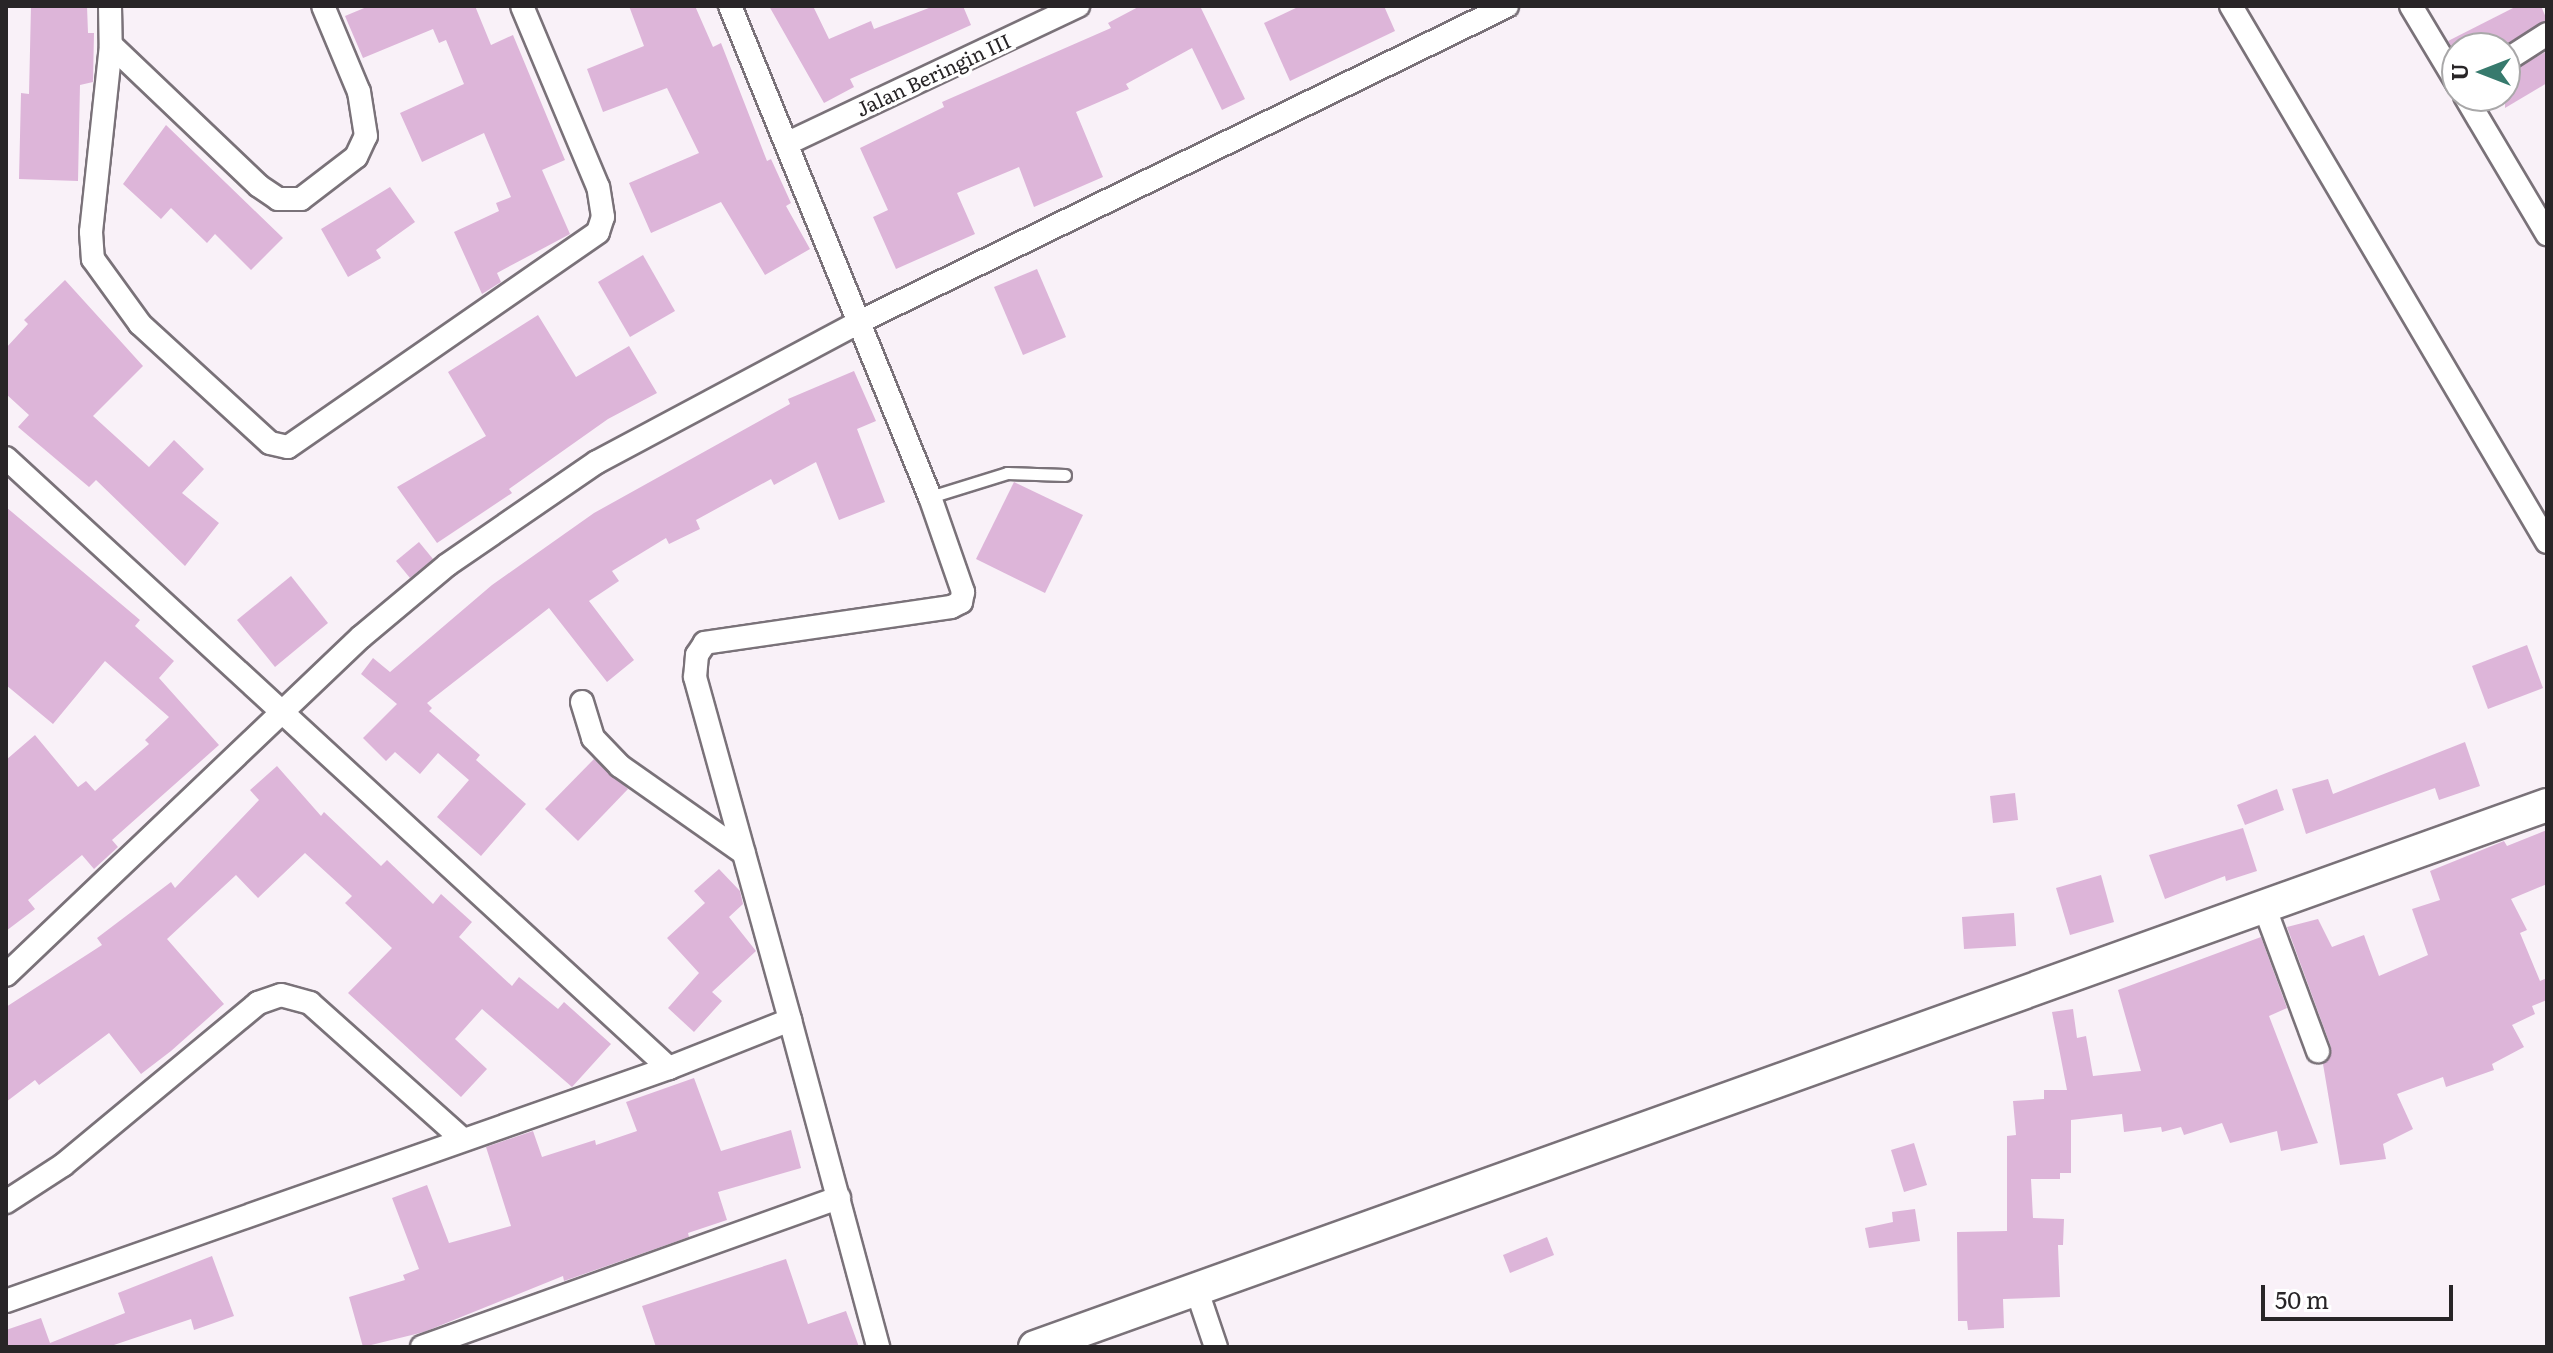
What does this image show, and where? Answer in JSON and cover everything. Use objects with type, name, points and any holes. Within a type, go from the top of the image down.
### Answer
[{"type":"street","points":[[110,6],[111,45],[91,232],[93,259],[140,324],[270,443],[288,447],[598,232],[603,217],[598,187],[522,6]]},
{"type":"street","points":[[111,45],[259,186],[278,199],[301,199],[356,157],[366,136],[359,92],[323,6]]},
{"type":"street","points":[[730,6],[930,497],[963,592],[961,602],[705,643],[697,655],[695,677],[878,1347]]},
{"type":"street","name":"Jalan Beringin III","points":[[788,143],[1078,6]]},
{"type":"street","points":[[6,975],[282,716],[361,637],[447,565],[529,507],[664,423],[859,322],[1507,6]]},
{"type":"street","points":[[2231,6],[2547,542]]},
{"type":"street","points":[[2411,6],[2441,56]]},
{"type":"street","points":[[2521,51],[2547,34]]},
{"type":"street","points":[[2475,112],[2547,234]]},
{"type":"street","points":[[6,458],[282,716],[669,1068]]},
{"type":"street","points":[[582,702],[593,738],[620,766],[744,853]]},
{"type":"street","points":[[1053,1344],[1196,1288],[2547,805]]},
{"type":"street","points":[[2264,906],[2318,1051]]},
{"type":"street","points":[[6,1202],[63,1165],[258,1003],[281,995],[310,1003],[461,1138]]},
{"type":"street","points":[[6,1301],[461,1138],[669,1068],[790,1020]]},
{"type":"street","points":[[422,1347],[839,1198]]},
{"type":"street","points":[[1196,1288],[1216,1347]]},
{"type":"lane","points":[[930,497],[1007,473],[1065,475]]},
{"type":"building","points":[[31,6],[87,6],[88,33],[94,33],[93,82],[80,85],[78,181],[19,179],[21,93],[29,94]]},
{"type":"building","points":[[369,6],[475,6],[491,45],[513,35],[565,160],[542,170],[570,234],[497,273],[501,282],[482,294],[454,232],[499,211],[496,203],[511,197],[484,133],[422,162],[400,113],[464,84],[446,40],[439,43],[433,29],[363,58],[345,16]]},
{"type":"building","points":[[629,6],[695,6],[713,47],[721,43],[767,161],[771,159],[791,203],[786,206],[810,249],[765,275],[721,202],[651,233],[629,183],[699,153],[667,88],[603,112],[587,69],[644,46]]},
{"type":"building","points":[[769,6],[813,6],[829,39],[871,21],[874,29],[934,6],[963,6],[971,25],[850,79],[854,87],[824,103]]},
{"type":"building","points":[[1140,6],[1200,6],[1245,99],[1222,110],[1192,48],[1126,84],[1129,89],[1076,112],[1103,177],[1034,207],[1019,167],[957,193],[975,234],[896,269],[873,217],[888,210],[860,148],[944,107],[942,102],[1111,28],[1108,23]]},
{"type":"building","points":[[1300,6],[1384,6],[1395,31],[1290,81],[1264,23]]},
{"type":"building","points":[[2517,6],[2541,6],[2547,20],[2521,35],[2521,32],[2466,32]]},
{"type":"building","points":[[2547,51],[2547,83],[2521,98],[2521,66]]},
{"type":"building","points":[[166,125],[283,238],[251,270],[215,234],[207,243],[171,208],[161,219],[123,184]]},
{"type":"building","points":[[390,187],[415,222],[376,250],[381,258],[348,277],[321,229]]},
{"type":"building","points":[[643,255],[675,311],[630,337],[598,282]]},
{"type":"building","points":[[1037,269],[1066,337],[1023,355],[994,287]]},
{"type":"building","points":[[65,280],[143,366],[93,416],[149,467],[174,440],[204,469],[182,493],[219,523],[185,566],[96,480],[89,487],[18,427],[29,415],[6,394],[6,348],[28,324],[24,320]]},
{"type":"building","points":[[538,315],[576,377],[629,346],[657,393],[608,419],[509,489],[512,493],[437,543],[397,487],[486,436],[448,372]]},
{"type":"building","points":[[854,371],[876,421],[857,429],[885,502],[839,520],[816,462],[774,485],[771,479],[696,520],[700,529],[669,544],[666,538],[612,571],[619,581],[589,601],[634,660],[607,682],[549,608],[427,703],[432,708],[429,711],[480,755],[476,760],[526,804],[481,856],[437,817],[469,780],[438,753],[420,774],[395,752],[386,761],[363,738],[397,704],[361,674],[373,658],[390,672],[492,585],[594,513],[790,404],[788,399]]},
{"type":"building","points":[[1014,482],[1083,515],[1045,593],[976,559]]},
{"type":"building","points":[[6,507],[140,620],[135,626],[174,661],[159,678],[219,745],[112,840],[118,847],[94,869],[82,855],[28,900],[35,909],[6,931],[6,760],[35,735],[78,787],[86,781],[95,791],[149,744],[145,740],[169,717],[105,661],[53,724],[6,685]]},
{"type":"building","points":[[419,542],[433,559],[410,578],[396,561]]},
{"type":"building","points":[[291,576],[328,623],[275,667],[237,620]]},
{"type":"building","points":[[2527,645],[2543,688],[2488,709],[2472,666]]},
{"type":"building","points":[[2465,742],[2480,786],[2439,800],[2435,788],[2306,834],[2292,789],[2328,779],[2333,794]]},
{"type":"building","points":[[594,759],[628,789],[578,841],[545,809]]},
{"type":"building","points":[[277,766],[321,816],[324,812],[381,866],[387,860],[433,904],[441,894],[472,922],[459,937],[512,986],[519,977],[558,1009],[564,1002],[611,1044],[572,1087],[482,1009],[455,1039],[487,1069],[461,1097],[348,993],[392,948],[345,903],[352,896],[305,853],[258,898],[236,875],[167,939],[224,1004],[171,1051],[141,1074],[109,1033],[39,1085],[35,1080],[6,1102],[6,1007],[102,945],[97,938],[171,882],[175,888],[259,800],[250,790]]},
{"type":"building","points":[[2277,789],[2284,810],[2245,825],[2237,805]]},
{"type":"building","points":[[2015,793],[2018,820],[1993,823],[1990,796]]},
{"type":"building","points":[[2243,828],[2257,871],[2226,881],[2225,876],[2165,899],[2149,855]]},
{"type":"building","points":[[2547,830],[2547,884],[2511,899],[2527,930],[2520,933],[2540,981],[2547,978],[2547,1000],[2532,1006],[2535,1014],[2512,1025],[2524,1047],[2492,1064],[2494,1070],[2446,1087],[2443,1077],[2397,1094],[2413,1129],[2383,1144],[2386,1159],[2340,1165],[2323,1064],[2331,1047],[2287,927],[2318,919],[2332,947],[2364,935],[2379,976],[2428,955],[2412,909],[2440,900],[2430,871],[2504,841],[2507,846]]},
{"type":"building","points":[[719,869],[740,891],[743,904],[729,917],[756,951],[712,992],[722,1001],[694,1032],[668,1008],[699,973],[667,938],[705,903],[694,891]]},
{"type":"building","points":[[2101,875],[2114,922],[2070,935],[2056,888]]},
{"type":"building","points":[[2014,913],[2016,946],[1964,949],[1962,917]]},
{"type":"building","points":[[2261,937],[2287,1008],[2269,1016],[2318,1143],[2281,1151],[2277,1131],[2230,1143],[2222,1123],[2184,1135],[2181,1127],[2162,1132],[2161,1127],[2124,1132],[2122,1114],[2071,1120],[2071,1173],[2060,1173],[2060,1179],[2031,1179],[2033,1218],[2064,1219],[2063,1245],[2058,1245],[2060,1297],[2003,1299],[2004,1328],[1968,1330],[1967,1321],[1958,1321],[1957,1232],[2007,1231],[2007,1136],[2016,1135],[2013,1101],[2044,1099],[2044,1090],[2067,1090],[2052,1012],[2073,1009],[2077,1038],[2086,1036],[2093,1076],[2141,1071],[2118,990]]},
{"type":"building","points":[[694,1078],[721,1151],[791,1130],[801,1168],[718,1192],[727,1220],[688,1233],[689,1237],[564,1281],[563,1276],[424,1332],[363,1347],[349,1297],[405,1280],[403,1275],[419,1269],[392,1198],[427,1185],[449,1243],[511,1226],[486,1147],[533,1131],[542,1157],[595,1140],[596,1145],[637,1131],[626,1102]]},
{"type":"building","points":[[1914,1143],[1927,1185],[1904,1192],[1891,1150]]},
{"type":"building","points":[[1915,1209],[1920,1241],[1869,1248],[1865,1228],[1893,1222],[1892,1212]]},
{"type":"building","points":[[1547,1237],[1554,1255],[1510,1273],[1503,1255]]},
{"type":"building","points":[[212,1256],[234,1316],[194,1330],[191,1319],[108,1347],[6,1347],[6,1330],[41,1318],[50,1343],[125,1313],[118,1293]]},
{"type":"building","points":[[786,1259],[808,1324],[846,1311],[859,1347],[656,1347],[642,1306]]}]
